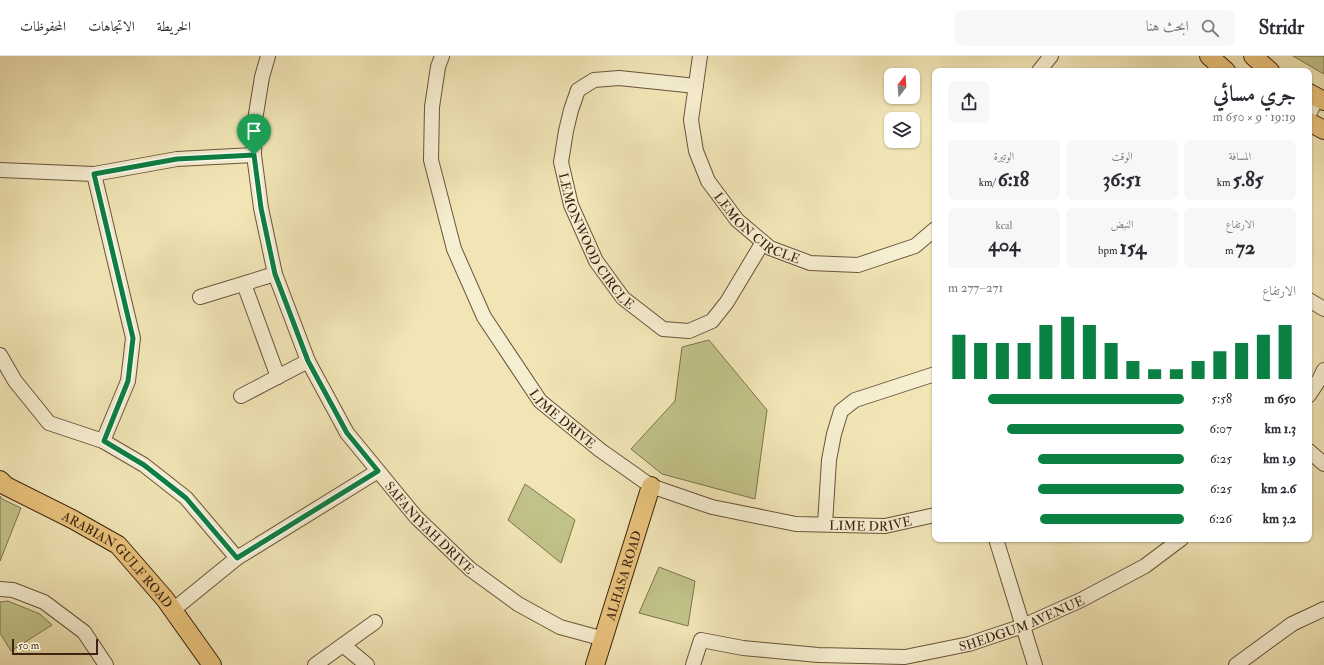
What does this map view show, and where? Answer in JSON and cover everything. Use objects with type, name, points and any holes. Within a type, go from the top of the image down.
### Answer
[{"type":"main road","points":[[1209,56],[1223,68]]},
{"type":"main road","points":[[1253,56],[1267,68]]},
{"type":"main road","points":[[1312,124],[1324,130]]},
{"type":"main road","name":"ARABIAN GULF ROAD","points":[[0,480],[6,486],[72,519],[118,545],[165,599],[212,665]]},
{"type":"main road","name":"ALHASA ROAD","points":[[596,665],[651,486]]},
{"type":"street","name":"SAFANIYAH DRIVE","points":[[268,56],[262,77],[256,120],[254,155],[261,208],[275,274],[308,361],[347,433],[416,517],[470,569],[518,604],[560,627],[604,639]]},
{"type":"street","name":"LIME DRIVE","points":[[442,56],[438,67],[432,107],[431,160],[454,249],[484,317],[540,401],[600,450],[651,486],[712,507],[796,524],[885,526],[932,516]]},
{"type":"street","name":"LEMON CIRCLE","points":[[700,56],[691,120],[696,151],[708,181],[737,220],[763,247],[810,263],[858,265],[915,246],[932,232]]},
{"type":"street","points":[[1041,68],[1051,56]]},
{"type":"street","name":"LEMONWOOD CIRCLE","points":[[696,86],[619,78],[594,80],[578,90],[566,131],[561,162],[571,205],[596,261],[623,298],[663,329],[689,331],[712,321],[727,302],[763,247]]},
{"type":"street","points":[[1312,108],[1317,97]]},
{"type":"street","points":[[0,170],[94,174],[177,159],[254,155]]},
{"type":"street","points":[[94,174],[133,338],[128,381],[104,441]]},
{"type":"street","points":[[200,297],[275,274]]},
{"type":"street","points":[[244,284],[278,377]]},
{"type":"street","points":[[1312,302],[1324,309]]},
{"type":"street","points":[[0,355],[15,381],[49,423],[104,441],[144,465],[186,498],[237,558]]},
{"type":"street","points":[[241,396],[308,361]]},
{"type":"street","points":[[1312,390],[1324,370]]},
{"type":"street","points":[[825,524],[829,460],[834,434],[841,411],[855,400],[932,375]]},
{"type":"street","points":[[1312,454],[1324,464]]},
{"type":"street","points":[[173,610],[237,558],[378,471]]},
{"type":"street","points":[[997,542],[1035,665]]},
{"type":"street","name":"SHEDGUM AVENUE","points":[[693,665],[701,640],[743,648],[818,655],[904,657],[969,644],[1023,626],[1082,600],[1138,569],[1177,542]]},
{"type":"street","points":[[0,589],[13,590],[44,602],[84,632],[106,665]]},
{"type":"street","points":[[1236,665],[1292,624],[1324,610]]},
{"type":"street","points":[[315,665],[375,622]]},
{"type":"street","points":[[343,645],[367,665]]},
{"type":"green space","points":[[1293,56],[1324,56],[1324,74]]},
{"type":"green space","points":[[709,340],[767,410],[755,499],[662,474],[631,449],[675,401],[682,347]]},
{"type":"green space","points":[[525,484],[575,520],[561,563],[508,520]]},
{"type":"green space","points":[[0,496],[2,499],[21,508],[0,561]]},
{"type":"green space","points":[[659,567],[695,581],[688,626],[639,613]]},
{"type":"green space","points":[[8,601],[40,614],[52,625],[11,651],[0,633],[0,602]]},
{"type":"route","points":[[254,155],[261,208],[275,274],[308,361],[347,433],[378,471],[237,558],[186,498],[144,465],[104,441],[128,381],[133,338],[94,174],[177,159],[254,155]]}]
